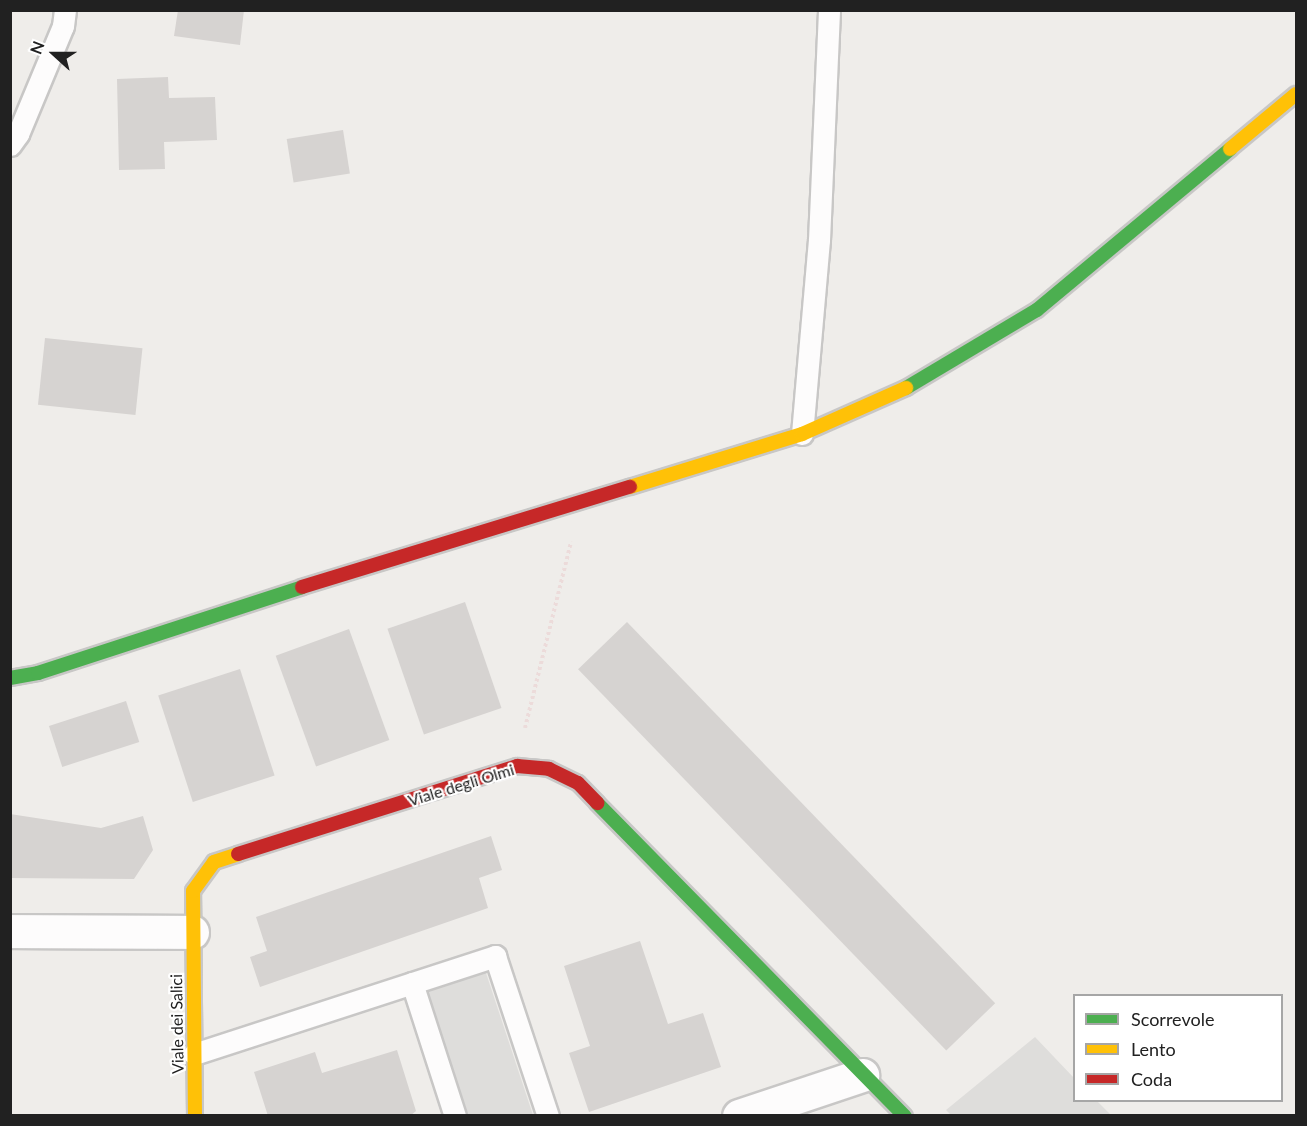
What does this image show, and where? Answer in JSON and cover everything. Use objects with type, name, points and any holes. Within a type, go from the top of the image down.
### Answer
[{"type":"street","points":[[10,678],[38,674],[263,599],[802,434],[914,385],[1037,310],[1296,94]]},
{"type":"street","name":"Viale degli Olmi","points":[[192,932],[193,891],[214,861],[518,766],[549,769],[578,783],[862,1075],[905,1116]]},
{"type":"street","points":[[10,931],[192,932]]},
{"type":"street","name":"Viale dei Salici","points":[[192,932],[195,1116]]},
{"type":"street","points":[[740,1116],[862,1075]]},
{"type":"lane","points":[[10,145],[18,134],[63,26],[65,10]]},
{"type":"lane","points":[[802,434],[819,240],[829,10]]},
{"type":"lane","points":[[194,1054],[495,956],[548,1116]]},
{"type":"lane","points":[[412,984],[455,1116]]},
{"type":"path","points":[[525,728],[581,502]]},
{"type":"shaded area","points":[[485,970],[533,1115],[466,1115],[424,991]]},
{"type":"shaded area","points":[[1035,1037],[1073,1077],[1073,1102],[1098,1102],[1111,1115],[952,1116],[946,1110]]},
{"type":"building","points":[[178,10],[244,10],[240,45],[174,36]]},
{"type":"building","points":[[168,77],[169,98],[215,97],[217,140],[164,142],[165,169],[119,170],[117,79]]},
{"type":"building","points":[[343,130],[350,173],[294,182],[287,139]]},
{"type":"building","points":[[45,338],[142,348],[135,415],[38,405]]},
{"type":"building","points":[[465,602],[501,708],[424,735],[387,629]]},
{"type":"building","points":[[627,622],[995,1003],[946,1050],[578,669]]},
{"type":"building","points":[[349,629],[389,740],[316,767],[276,656]]},
{"type":"building","points":[[240,669],[275,776],[193,802],[158,696]]},
{"type":"building","points":[[126,701],[139,742],[62,767],[49,726]]},
{"type":"building","points":[[10,814],[101,828],[143,816],[153,850],[134,879],[10,878]]},
{"type":"building","points":[[491,836],[502,870],[479,878],[488,908],[260,987],[250,957],[267,951],[256,917]]},
{"type":"building","points":[[640,941],[668,1024],[703,1013],[721,1067],[589,1112],[569,1053],[590,1046],[564,966]]},
{"type":"building","points":[[397,1050],[416,1111],[410,1116],[268,1116],[254,1072],[315,1052],[322,1073]]},
{"type":"traffic: fast","points":[[906,388],[1037,310],[1230,149]]},
{"type":"traffic: fast","points":[[10,678],[38,673],[302,587]]},
{"type":"traffic: fast","points":[[597,803],[905,1116]]},
{"type":"traffic: slow","points":[[1230,149],[1296,94]]},
{"type":"traffic: slow","points":[[630,487],[802,434],[906,388]]},
{"type":"traffic: slow","points":[[195,1116],[193,891],[214,862],[238,854]]},
{"type":"traffic: jam","points":[[302,587],[630,487]]},
{"type":"traffic: jam","points":[[238,854],[517,766],[549,769],[578,783],[597,803]]}]
